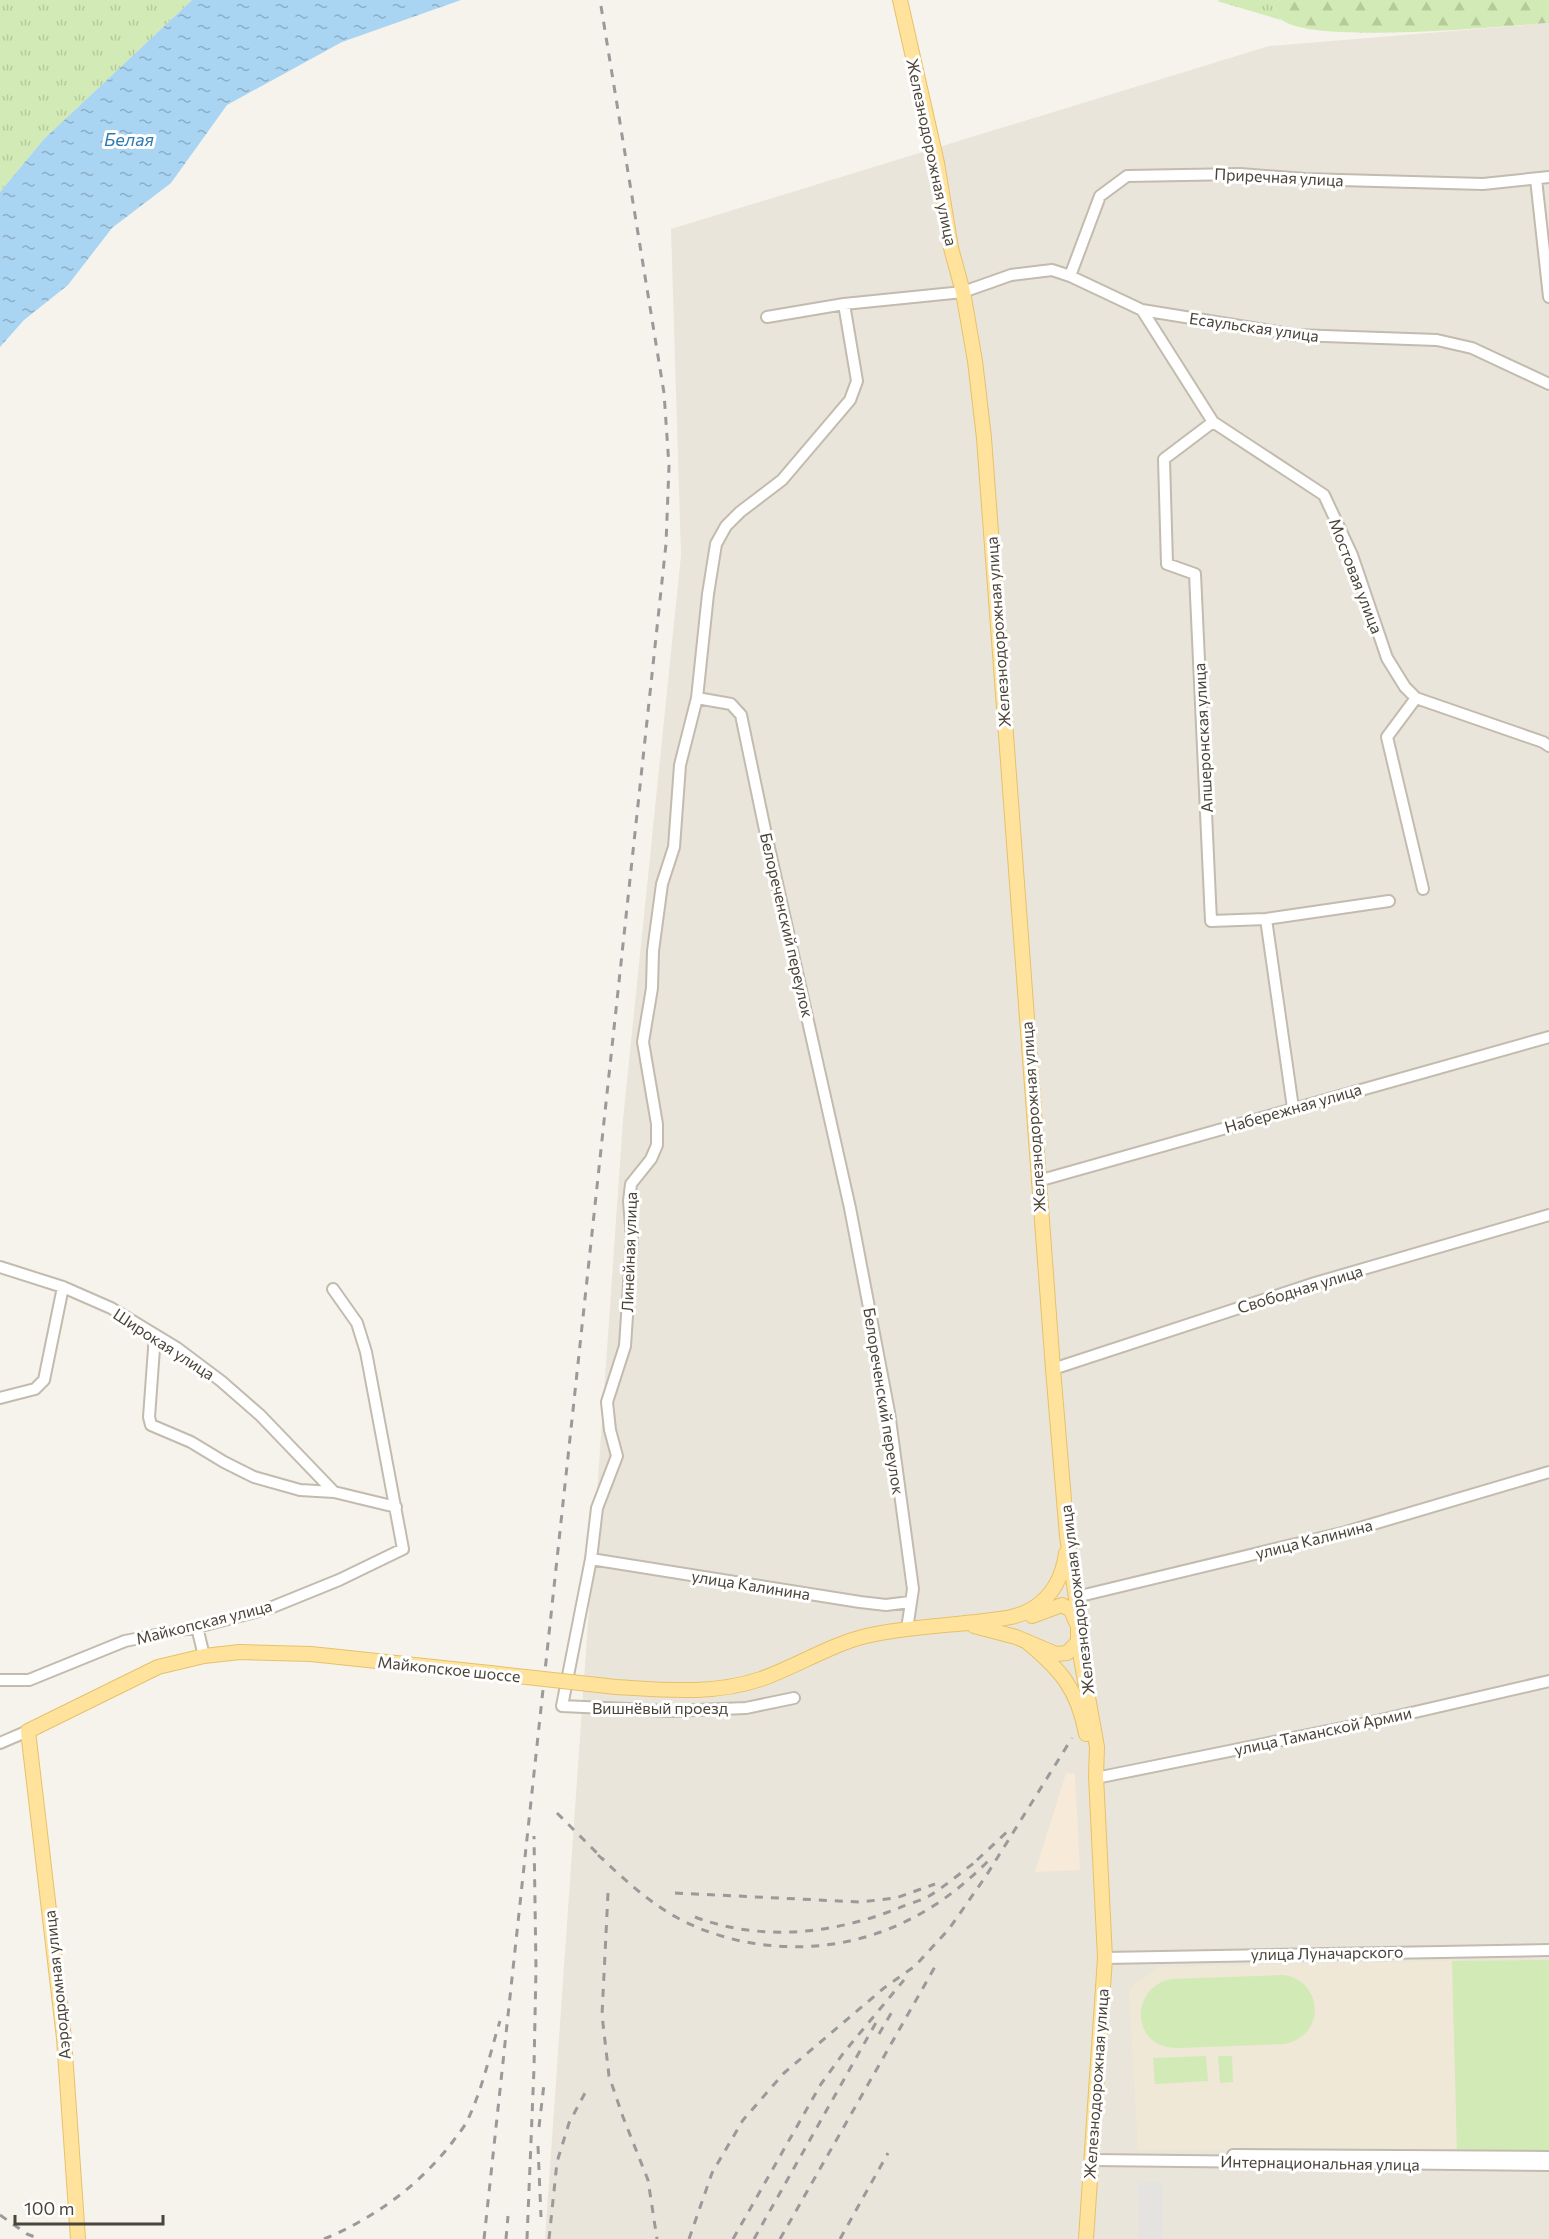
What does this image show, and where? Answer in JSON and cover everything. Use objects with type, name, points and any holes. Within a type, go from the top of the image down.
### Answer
[{"type":"main road","name":"Железнодорожная улица","points":[[900,0],[937,163],[951,248],[963,292],[975,361],[984,438],[1038,1181],[1067,1536],[1076,1597],[1078,1636],[1097,1747],[1096,1777],[1105,1958],[1086,2239]]},
{"type":"main road","points":[[1003,1620],[1032,1609],[1051,1592],[1063,1570],[1067,1536]]},
{"type":"main road","points":[[907,1629],[1026,1618],[1053,1606],[1062,1605],[1071,1610],[1078,1636],[1067,1653],[1056,1654],[1000,1632],[966,1624]]},
{"type":"main road","name":"Майкопское шоссе","points":[[28,1731],[158,1667],[204,1656],[240,1652],[311,1654],[616,1687],[683,1692],[736,1686],[760,1679],[864,1637],[907,1629]]},
{"type":"main road","points":[[1026,1641],[1056,1667],[1068,1683],[1085,1726],[1096,1777]]},
{"type":"main road","name":"Аэродромная улица","points":[[28,1731],[64,2038],[78,2239]]},
{"type":"street","name":"Приречная улица","points":[[1070,276],[1100,196],[1127,176],[1240,174],[1305,179],[1483,184],[1549,177]]},
{"type":"street","points":[[1536,179],[1549,297]]},
{"type":"street","name":"Есаульская улица","points":[[767,317],[844,304],[963,292],[1011,275],[1052,270],[1070,276],[1142,310],[1296,335],[1437,340],[1472,348],[1549,384]]},
{"type":"street","points":[[697,698],[708,594],[716,544],[726,526],[740,512],[782,480],[850,400],[857,381],[844,304]]},
{"type":"street","name":"Мостовая улица","points":[[1142,310],[1213,422],[1324,495],[1352,555],[1388,658],[1405,687],[1416,698]]},
{"type":"street","name":"Апшеронская улица","points":[[1213,422],[1164,459],[1167,564],[1196,574],[1211,921],[1266,919],[1389,902]]},
{"type":"street","name":"Линейная улица","points":[[562,1706],[591,1559],[597,1508],[617,1456],[610,1430],[607,1402],[625,1346],[632,1239],[628,1201],[632,1184],[651,1159],[657,1145],[657,1124],[643,1042],[652,988],[653,951],[662,884],[674,847],[680,765],[697,698]]},
{"type":"street","name":"Белореченский переулок","points":[[697,698],[731,704],[741,715],[853,1219],[889,1412],[913,1589],[907,1629]]},
{"type":"street","points":[[1423,889],[1387,737],[1416,698],[1544,742],[1549,746]]},
{"type":"street","points":[[1266,919],[1293,1108]]},
{"type":"street","name":"Набережная улица","points":[[1038,1181],[1549,1037]]},
{"type":"street","name":"Свободная улица","points":[[1053,1369],[1315,1283],[1549,1215]]},
{"type":"street","name":"Широкая улица","points":[[0,1267],[63,1287],[111,1308],[177,1348],[260,1415],[334,1492]]},
{"type":"street","points":[[0,1398],[35,1389],[44,1380],[63,1287]]},
{"type":"street","points":[[155,1335],[149,1417],[151,1425],[191,1442],[254,1477],[300,1490],[334,1492],[396,1507],[366,1352],[357,1323],[333,1288]]},
{"type":"street","name":"улица Калинина","points":[[1076,1597],[1346,1532],[1549,1472]]},
{"type":"street","name":"Майкопская улица","points":[[0,1680],[29,1680],[125,1641],[197,1627],[270,1608],[339,1580],[403,1549],[396,1507]]},
{"type":"street","name":"улица Калинина","points":[[591,1559],[860,1602],[886,1605],[910,1602]]},
{"type":"street","points":[[197,1627],[204,1656]]},
{"type":"street","name":"улица Таманской Армии","points":[[1096,1777],[1372,1722],[1549,1682]]},
{"type":"street","name":"Вишнёвый проезд","points":[[562,1706],[681,1710],[746,1708],[794,1698]]},
{"type":"street","name":"Майкопское шоссе","points":[[0,1743],[28,1731]]},
{"type":"street","name":"улица Луначарского","points":[[1105,1958],[1549,1950]]},
{"type":"street","name":"Интернациональная улица","points":[[1092,2157],[1549,2157]]},
{"type":"street","name":"Интернациональная улица","points":[[1092,2157],[1549,2165]]},
{"type":"shaded area","points":[[1549,23],[1549,2239],[545,2239],[623,1120],[681,555],[671,229],[1269,46]]},
{"type":"shaded area","points":[[1066,1773],[1075,1774],[1080,1870],[1035,1872]]},
{"type":"shaded area","points":[[1452,1961],[1457,2150],[1138,2150],[1129,1989],[1159,1967]]},
{"type":"shaded area","points":[[1138,2182],[1163,2182],[1163,2239],[1139,2239]]},
{"type":"green space","points":[[0,0],[192,0],[44,139],[0,192]]},
{"type":"green space","points":[[1280,0],[1273,5],[1281,20],[1217,1]]},
{"type":"green space","points":[[1280,0],[1549,0],[1549,23],[1410,32],[1331,31],[1301,27],[1282,20],[1273,5]]},
{"type":"green space","points":[[1549,1960],[1549,2153],[1457,2150],[1452,1961]]},
{"type":"green space","points":[[1284,1975],[1297,1980],[1307,1988],[1313,1998],[1315,2010],[1313,2021],[1307,2031],[1297,2039],[1284,2044],[1167,2047],[1155,2042],[1146,2033],[1142,2023],[1141,2012],[1144,2001],[1159,1983],[1172,1979]]},
{"type":"green space","points":[[1206,2056],[1208,2081],[1155,2084],[1153,2058]]},
{"type":"green space","points":[[1218,2056],[1232,2056],[1233,2082],[1220,2083]]},
{"type":"water","name":"Белая","points":[[192,0],[461,0],[342,42],[227,105],[171,183],[112,228],[68,285],[24,320],[0,347],[0,192],[44,139]]},
{"type":"railway","points":[[484,2239],[666,544],[669,466],[664,393],[600,0]]},
{"type":"railway","points":[[689,2239],[712,2173],[743,2120],[784,2073],[884,1988],[915,1966],[949,1929],[986,1876],[1072,1738]]},
{"type":"railway","points":[[557,1813],[604,1860]]},
{"type":"railway","points":[[977,1860],[1010,1829]]},
{"type":"railway","points":[[527,2239],[536,1968],[534,1836]]},
{"type":"railway","points":[[598,1855],[645,1896],[665,1911],[686,1922],[706,1931],[737,1940],[792,1947],[856,1940],[915,1917],[968,1880],[992,1857]]},
{"type":"railway","points":[[695,1917],[720,1925],[771,1932],[797,1932],[849,1924],[929,1896],[974,1863]]},
{"type":"railway","points":[[675,1893],[860,1902],[896,1898],[935,1884]]},
{"type":"railway","points":[[608,1893],[602,2015],[609,2076],[648,2180],[657,2239]]},
{"type":"railway","points":[[780,2239],[936,1965]]},
{"type":"railway","points":[[733,2239],[821,2084],[845,2051],[904,1980]]},
{"type":"railway","points":[[879,2034],[893,2010]]},
{"type":"railway","points":[[754,2239],[878,2019]]},
{"type":"railway","points":[[324,2239],[361,2221],[396,2198],[427,2171],[454,2140],[474,2106],[500,2021]]},
{"type":"railway","points":[[539,2127],[544,2084]]},
{"type":"railway","points":[[549,2239],[557,2162],[569,2123],[585,2093]]},
{"type":"railway","points":[[538,2146],[541,2217]]},
{"type":"railway","points":[[840,2239],[888,2153]]},
{"type":"railway","points":[[0,2215],[27,2234],[40,2239]]},
{"type":"railway","points":[[506,2239],[508,2216]]}]
